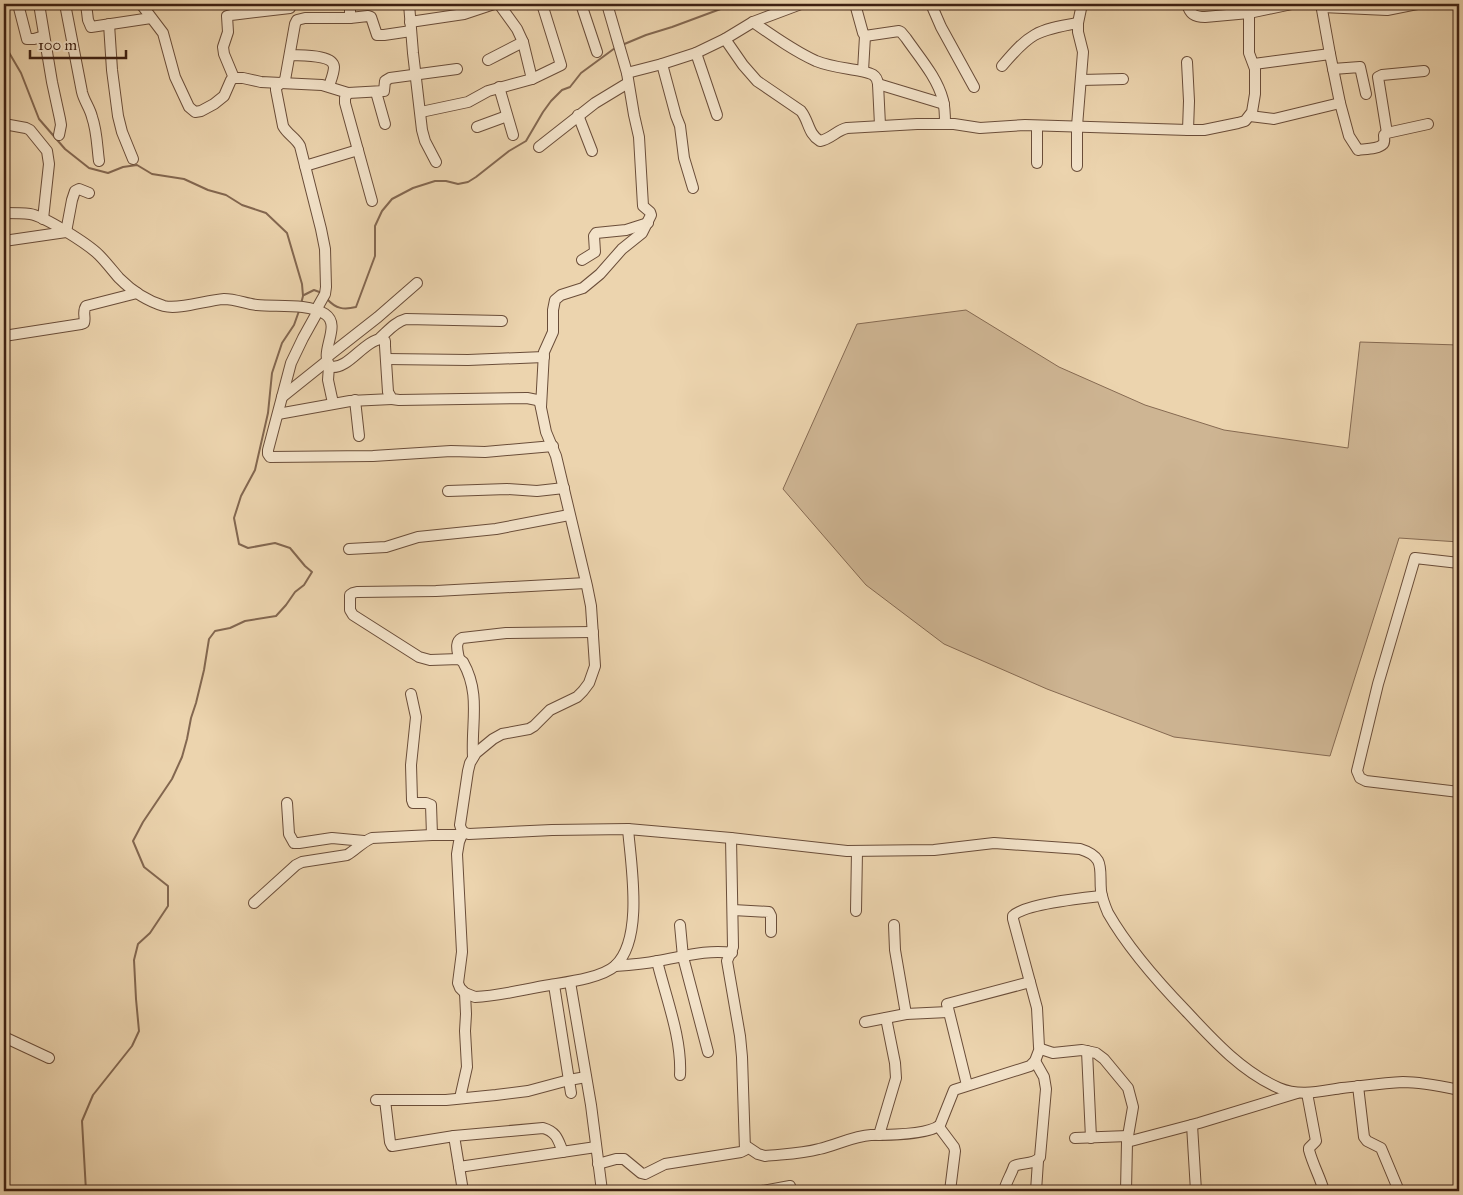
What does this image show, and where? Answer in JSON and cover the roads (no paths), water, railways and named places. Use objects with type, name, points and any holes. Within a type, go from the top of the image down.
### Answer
[{"type":"street","points":[[18,4],[27,39],[44,36]]},
{"type":"street","points":[[39,4],[61,122],[59,135]]},
{"type":"street","points":[[65,4],[82,92],[94,125],[99,161]]},
{"type":"street","points":[[86,4],[91,27],[151,18]]},
{"type":"street","points":[[140,4],[163,33],[175,77],[192,110],[196,112],[201,112],[224,96],[231,80],[234,78],[261,82],[329,86],[348,93],[376,92],[385,90],[385,81],[388,79],[457,70]]},
{"type":"street","points":[[350,4],[350,18]]},
{"type":"street","points":[[409,4],[424,136],[436,162]]},
{"type":"street","points":[[494,4],[464,14],[380,35],[375,33],[371,17],[368,16],[300,19],[295,24],[286,80],[276,87],[276,90],[282,122],[286,131],[299,143],[306,166],[325,249],[327,281],[291,363],[268,452],[272,458],[373,456],[451,451],[485,452],[553,446]]},
{"type":"street","points":[[500,4],[517,29],[523,42],[532,79]]},
{"type":"street","points":[[421,112],[468,102],[498,87],[532,79],[561,65],[542,4]]},
{"type":"street","points":[[581,4],[597,52]]},
{"type":"street","points":[[472,757],[493,738],[502,734],[529,729],[550,710],[577,697],[589,683],[595,666],[591,606],[564,488],[553,446],[544,427],[541,407],[545,348],[553,332],[554,303],[561,295],[577,291],[600,274],[622,249],[642,233],[651,214],[643,206],[640,142],[622,54],[607,4]]},
{"type":"street","points":[[539,147],[627,78],[696,53],[725,39],[753,22],[801,4]]},
{"type":"street","points":[[855,4],[862,32],[865,36],[863,72]]},
{"type":"street","points":[[931,4],[974,87]]},
{"type":"street","points":[[1077,166],[1077,126],[1083,52],[1078,32],[1078,23],[1082,4]]},
{"type":"street","points":[[1187,4],[1192,14],[1198,17],[1249,13],[1267,6],[1292,4]]},
{"type":"street","points":[[1230,4],[1231,15]]},
{"type":"street","points":[[1417,4],[1387,10],[1321,5],[1340,103],[1349,136],[1358,150],[1371,149],[1382,145],[1384,136],[1388,133],[1428,124]]},
{"type":"street","points":[[234,78],[223,47],[228,32],[228,16],[288,6],[300,19]]},
{"type":"street","points":[[725,39],[757,81],[801,110],[810,131],[820,141],[826,140],[844,129],[880,125],[946,124],[980,128],[1077,126],[1188,130],[1220,128],[1245,121],[1250,116],[1255,94],[1254,64],[1249,53],[1249,13]]},
{"type":"street","points":[[753,22],[788,46],[816,61],[869,72],[876,76],[880,125]]},
{"type":"street","points":[[1002,66],[1019,46],[1034,34],[1056,26],[1078,23]]},
{"type":"street","points":[[109,24],[118,116],[133,159]]},
{"type":"street","points":[[865,36],[899,31],[904,34],[936,82],[944,104],[946,124]]},
{"type":"street","points":[[488,60],[523,42]]},
{"type":"street","points":[[696,53],[717,114]]},
{"type":"street","points":[[1254,64],[1330,54]]},
{"type":"street","points":[[290,55],[331,60],[334,68],[329,86]]},
{"type":"street","points":[[1187,62],[1188,130]]},
{"type":"street","points":[[662,64],[680,126],[684,158],[693,188]]},
{"type":"street","points":[[1333,69],[1360,67],[1366,94]]},
{"type":"street","points":[[1388,133],[1378,77],[1424,71]]},
{"type":"street","points":[[1081,80],[1123,79]]},
{"type":"street","points":[[878,84],[944,104]]},
{"type":"street","points":[[498,87],[513,136]]},
{"type":"street","points":[[376,92],[385,124]]},
{"type":"street","points":[[348,93],[345,103],[372,201]]},
{"type":"street","points":[[1250,116],[1274,119],[1340,103]]},
{"type":"street","points":[[578,115],[592,151]]},
{"type":"street","points":[[477,127],[507,116]]},
{"type":"street","points":[[4,124],[30,130],[47,151],[48,164],[43,219]]},
{"type":"street","points":[[1037,126],[1037,163]]},
{"type":"street","points":[[306,166],[358,150]]},
{"type":"street","points":[[66,232],[75,191],[79,189],[89,193]]},
{"type":"street","points":[[4,213],[32,214],[66,232],[97,253],[118,277],[137,293],[162,306],[170,307],[226,299],[256,305],[293,307],[318,305]]},
{"type":"street","points":[[582,260],[595,252],[594,236],[596,233],[626,230],[648,223]]},
{"type":"street","points":[[4,241],[66,232]]},
{"type":"street","points":[[282,397],[328,361],[417,283]]},
{"type":"street","points":[[4,336],[81,324],[85,321],[83,313],[86,306],[137,293]]},
{"type":"street","points":[[318,305],[328,316],[331,324],[328,380],[333,403]]},
{"type":"street","points":[[328,361],[333,368],[339,366],[380,338],[393,326],[406,319],[502,321]]},
{"type":"street","points":[[380,338],[385,341],[388,392],[392,398]]},
{"type":"street","points":[[386,359],[468,360],[544,357]]},
{"type":"street","points":[[278,414],[333,403],[392,398],[399,400],[528,398],[537,400],[541,407]]},
{"type":"street","points":[[355,400],[359,436]]},
{"type":"street","points":[[448,492],[507,489],[537,491],[564,488]]},
{"type":"street","points":[[349,548],[386,547],[418,537],[496,529],[569,515]]},
{"type":"street","points":[[1459,563],[1415,558],[1378,684],[1357,771],[1360,778],[1366,781],[1459,792]]},
{"type":"street","points":[[586,583],[436,591],[357,592],[350,595],[350,610],[353,615],[390,637],[413,654],[424,659],[459,659],[465,664],[475,697],[472,757],[468,771],[460,825],[462,834],[457,854],[462,952],[458,983],[464,993],[470,996],[479,996],[570,982],[599,974],[615,966],[657,962],[714,952],[732,953]]},
{"type":"street","points":[[459,659],[457,643],[462,638],[506,633],[593,632]]},
{"type":"street","points":[[411,694],[416,717],[411,765],[412,800],[413,803],[428,803],[431,806],[432,835]]},
{"type":"street","points":[[287,803],[289,834],[294,843],[332,838],[364,841]]},
{"type":"street","points":[[254,903],[296,865],[302,862],[347,855],[364,841],[372,838],[552,830],[628,830],[663,831],[857,851],[934,850],[994,843],[1080,849],[1090,852],[1099,861],[1102,896],[1108,912],[1119,930],[1156,979],[1204,1031],[1241,1065],[1279,1088],[1302,1093]]},
{"type":"street","points":[[615,966],[629,941],[633,919],[628,830]]},
{"type":"street","points":[[598,1164],[616,1159],[624,1159],[641,1173],[645,1174],[665,1164],[743,1152],[745,1150],[740,1036],[728,963],[733,947],[730,838]]},
{"type":"street","points":[[856,911],[857,851]]},
{"type":"street","points":[[746,1146],[765,1156],[814,1150],[856,1137],[910,1134],[935,1128],[939,1126],[952,1092],[955,1089],[1027,1067],[1035,1061],[1040,1048],[1037,1013],[1013,916],[1040,905],[1102,896]]},
{"type":"street","points":[[733,910],[768,912],[771,916],[771,932]]},
{"type":"street","points":[[680,925],[683,957],[708,1052]]},
{"type":"street","points":[[894,925],[906,1014]]},
{"type":"street","points":[[657,962],[678,1044],[681,1059],[680,1076]]},
{"type":"street","points":[[570,982],[591,1105],[602,1191]]},
{"type":"street","points":[[967,1085],[946,1005],[1030,982]]},
{"type":"street","points":[[554,985],[571,1093]]},
{"type":"street","points":[[460,1098],[466,1075],[467,1059],[464,1031],[466,1014],[464,993]]},
{"type":"street","points":[[865,1022],[906,1014],[948,1012]]},
{"type":"street","points":[[879,1135],[896,1078],[886,1018]]},
{"type":"street","points":[[4,1037],[49,1058]]},
{"type":"street","points":[[1040,1048],[1057,1053],[1088,1050],[1100,1056],[1128,1088],[1133,1107],[1127,1139],[1126,1191]]},
{"type":"street","points":[[1088,1050],[1091,1138]]},
{"type":"street","points":[[1035,1061],[1044,1077],[1046,1089],[1036,1191]]},
{"type":"street","points":[[563,1152],[555,1134],[543,1128],[454,1136],[392,1146],[381,1100],[436,1100],[517,1092],[586,1077]]},
{"type":"street","points":[[1075,1138],[1127,1139],[1192,1125],[1302,1093],[1393,1083],[1420,1083],[1459,1090]]},
{"type":"street","points":[[1358,1086],[1364,1137],[1367,1141],[1381,1148],[1399,1191]]},
{"type":"street","points":[[1302,1093],[1316,1142],[1309,1150],[1324,1191]]},
{"type":"street","points":[[1192,1125],[1196,1191]]},
{"type":"street","points":[[939,1126],[956,1151],[950,1191]]},
{"type":"street","points":[[454,1136],[463,1191]]},
{"type":"street","points":[[459,1167],[596,1147]]},
{"type":"street","points":[[1004,1191],[1014,1166],[1038,1161]]},
{"type":"street","points":[[762,1191],[790,1186],[792,1191]]},
{"type":"waterway","points":[[622,45],[734,4]]},
{"type":"waterway","points":[[4,44],[21,73],[39,119],[65,149],[89,168],[108,173],[123,167],[137,165],[152,174],[184,179],[208,190],[226,195],[242,205],[266,213],[287,233],[302,284],[303,296],[301,304]]},
{"type":"waterway","points":[[327,299],[340,308],[356,307],[375,256],[375,226],[382,211],[392,199],[413,188],[435,181],[458,184],[468,182],[476,177],[509,151],[526,141],[551,101],[562,90],[570,87],[581,73],[615,48]]},
{"type":"waterway","points":[[304,295],[314,290],[322,293]]},
{"type":"waterway","points":[[86,1191],[82,1121],[93,1095],[132,1046],[139,1031],[134,960],[138,944],[150,933],[168,906],[168,886],[144,867],[133,841],[143,822],[172,779],[182,757],[204,670],[209,639],[215,631],[230,628],[245,621],[276,616],[295,592],[304,585],[312,572],[290,548],[275,543],[248,548],[239,544],[234,518],[241,496],[255,470],[268,413],[272,373],[282,343],[294,325],[299,311]]}]
